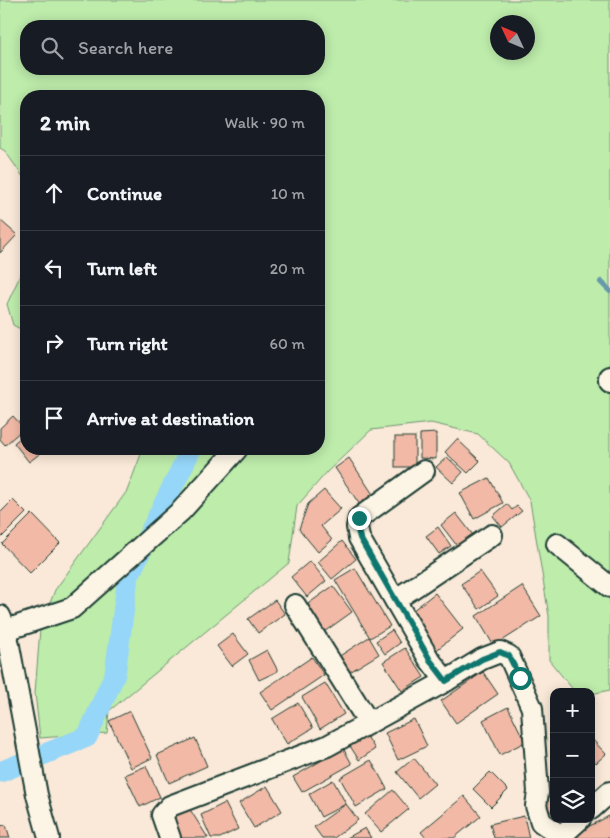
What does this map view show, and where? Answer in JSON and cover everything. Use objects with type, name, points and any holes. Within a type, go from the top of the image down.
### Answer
[{"type":"street","points":[[49,838],[37,795],[3,623],[72,608],[181,511],[232,455]]},
{"type":"street","points":[[424,471],[359,518],[357,527],[360,538],[395,600],[430,660],[446,681]]},
{"type":"street","points":[[395,600],[492,535]]},
{"type":"street","points":[[557,544],[610,587]]},
{"type":"street","points":[[295,605],[369,723]]},
{"type":"street","points":[[170,838],[162,815],[170,806],[327,746],[446,681],[482,659],[500,652],[509,656],[532,708],[538,792],[536,806],[541,822],[561,837],[576,823]]},
{"type":"street","points":[[595,805],[610,792]]},
{"type":"green space","points":[[0,0],[610,0],[610,690],[595,693],[595,688],[572,688],[549,660],[549,616],[530,501],[509,463],[478,434],[431,423],[371,430],[327,472],[297,506],[289,563],[109,711],[107,733],[40,738],[35,693],[40,629],[55,590],[127,491],[141,455],[325,455],[325,90],[20,90],[20,172],[5,151],[0,148]]},
{"type":"green space","points":[[20,276],[20,329],[13,325],[7,304]]},
{"type":"building","points":[[0,220],[17,235],[0,253]]},
{"type":"building","points":[[13,416],[20,424],[20,432],[5,445],[0,439],[0,428]]},
{"type":"building","points":[[436,433],[436,459],[420,458],[420,434]]},
{"type":"building","points":[[395,437],[415,437],[415,467],[395,467]]},
{"type":"building","points":[[20,438],[20,451],[14,443]]},
{"type":"building","points":[[457,439],[480,461],[468,473],[445,452]]},
{"type":"building","points":[[23,455],[38,455],[29,462]]},
{"type":"building","points":[[447,457],[463,472],[453,483],[436,467]]},
{"type":"building","points":[[349,458],[374,496],[360,505],[335,468]]},
{"type":"building","points":[[489,478],[503,503],[474,519],[460,493]]},
{"type":"building","points":[[324,490],[341,509],[321,526],[332,540],[318,552],[299,529],[308,504]]},
{"type":"building","points":[[13,500],[26,513],[0,539],[0,513]]},
{"type":"building","points":[[507,504],[512,510],[517,506],[522,511],[502,527],[493,516]]},
{"type":"building","points":[[456,513],[476,539],[461,551],[441,525]]},
{"type":"building","points":[[32,514],[60,543],[30,573],[2,544]]},
{"type":"building","points":[[438,527],[451,546],[439,554],[426,536]]},
{"type":"building","points":[[342,541],[356,559],[332,579],[318,562]]},
{"type":"building","points":[[310,561],[326,581],[307,597],[291,577]]},
{"type":"building","points":[[355,568],[390,626],[370,638],[335,580]]},
{"type":"building","points":[[480,571],[498,596],[479,609],[461,584]]},
{"type":"building","points":[[333,586],[352,612],[324,632],[305,606]]},
{"type":"building","points":[[522,586],[541,616],[494,646],[476,616]]},
{"type":"building","points":[[435,593],[463,629],[434,652],[407,615]]},
{"type":"building","points":[[275,600],[285,614],[258,633],[248,619]]},
{"type":"building","points":[[392,630],[400,643],[385,654],[376,641]]},
{"type":"building","points":[[233,634],[248,654],[232,666],[217,646]]},
{"type":"building","points":[[369,637],[379,654],[345,675],[335,659]]},
{"type":"building","points":[[405,648],[424,677],[402,691],[383,662]]},
{"type":"building","points":[[267,650],[278,671],[259,680],[249,660]]},
{"type":"building","points":[[312,657],[324,675],[272,710],[260,692]]},
{"type":"building","points":[[483,672],[498,694],[456,723],[441,701]]},
{"type":"building","points":[[325,683],[344,714],[320,729],[302,697]]},
{"type":"building","points":[[298,703],[313,728],[287,744],[272,719]]},
{"type":"building","points":[[508,707],[525,742],[500,755],[483,720]]},
{"type":"building","points":[[130,711],[152,758],[131,768],[109,721]]},
{"type":"building","points":[[414,719],[427,746],[398,760],[385,733]]},
{"type":"building","points":[[366,735],[375,749],[359,760],[350,746]]},
{"type":"building","points":[[195,738],[207,766],[169,783],[157,755]]},
{"type":"building","points":[[595,742],[606,754],[595,762]]},
{"type":"building","points":[[343,748],[352,764],[302,792],[293,777]]},
{"type":"building","points":[[414,758],[435,784],[418,798],[397,772]]},
{"type":"building","points":[[371,760],[387,789],[356,807],[340,778]]},
{"type":"building","points":[[146,766],[160,797],[140,807],[125,775]]},
{"type":"building","points":[[490,772],[508,790],[491,807],[473,789]]},
{"type":"building","points":[[333,780],[346,804],[321,817],[309,794]]},
{"type":"building","points":[[267,786],[282,811],[254,828],[239,803]]},
{"type":"building","points":[[393,790],[409,809],[381,832],[365,814]]},
{"type":"building","points":[[464,796],[481,816],[454,838],[426,838],[421,832]]},
{"type":"building","points":[[550,797],[550,811],[543,803]]},
{"type":"building","points":[[225,803],[238,829],[220,838],[211,838],[201,815]]},
{"type":"building","points":[[346,804],[358,820],[334,838],[322,838],[314,827]]},
{"type":"building","points":[[189,808],[208,838],[177,838],[167,822]]},
{"type":"building","points":[[524,816],[529,838],[494,838],[490,824]]},
{"type":"building","points":[[609,816],[610,838],[570,838],[570,836]]},
{"type":"building","points":[[6,825],[10,838],[0,838],[0,826]]},
{"type":"building","points":[[365,828],[371,838],[347,838]]},
{"type":"waterway","points":[[601,282],[610,291]]},
{"type":"waterway","points":[[0,772],[87,737],[115,674],[128,577],[188,455]]},
{"type":"route","points":[[359,518],[357,527],[360,538],[430,660],[446,681],[482,659],[500,652],[509,656],[520,678]]}]
